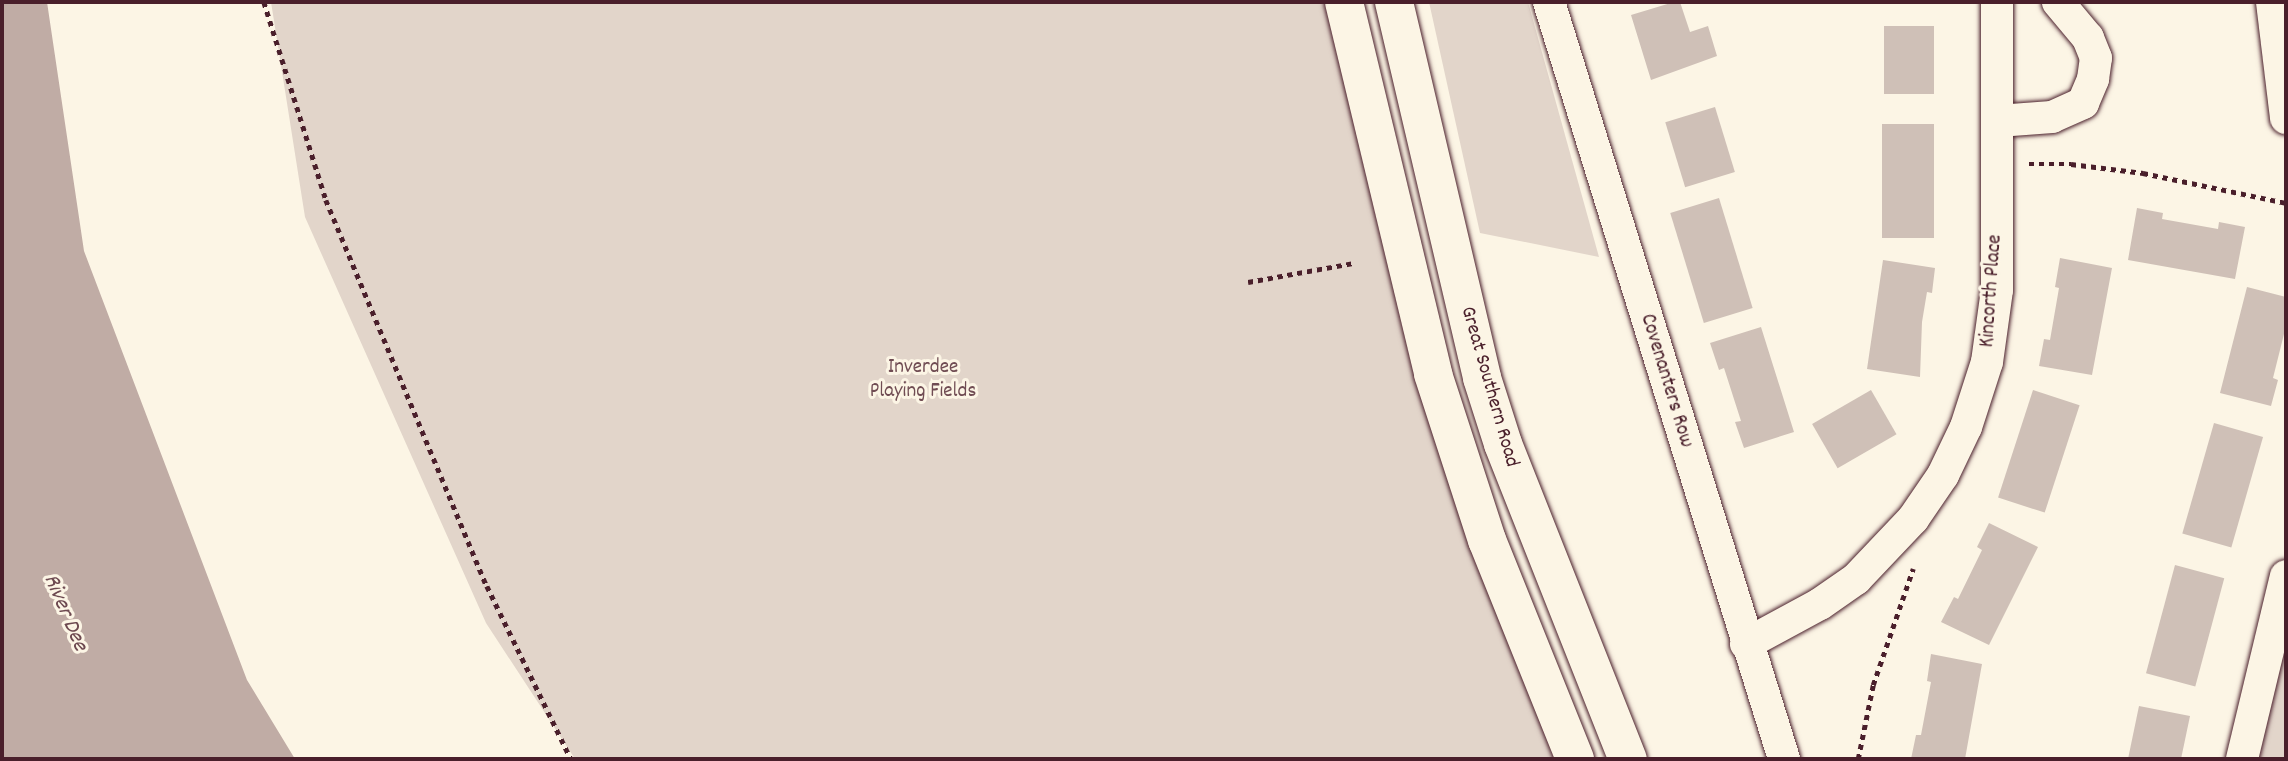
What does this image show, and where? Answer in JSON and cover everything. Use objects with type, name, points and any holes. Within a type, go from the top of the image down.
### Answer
[{"type":"main road","points":[[1344,2],[1433,374],[1487,540],[1575,759]]},
{"type":"main road","name":"Great Southern Road","points":[[1394,2],[1482,378],[1518,484],[1628,759]]},
{"type":"street","name":"Covenanters Row","points":[[1549,2],[1746,644],[1784,759]]},
{"type":"street","name":"Kincorth Place","points":[[1746,644],[1820,604],[1856,579],[1897,539],[1943,475],[1966,428],[1987,362],[1997,290],[1997,2]]},
{"type":"street","points":[[1998,121],[2052,117],[2083,103],[2093,79],[2095,58],[2088,38],[2058,2]]},
{"type":"street","points":[[2273,2],[2286,118]]},
{"type":"street","points":[[2242,759],[2272,686],[2286,576]]},
{"type":"path","points":[[264,2],[326,200],[487,586],[571,759]]},
{"type":"path","points":[[1997,164],[2071,163],[2143,173],[2286,203]]},
{"type":"path","points":[[1248,282],[1354,263]]},
{"type":"path","points":[[1857,759],[1880,661],[1916,561],[1897,539]]},
{"type":"green space","name":"Inverdee Playing Fields","points":[[271,2],[1344,2],[1380,157],[1575,759],[575,759],[486,623],[305,217]]},
{"type":"green space","points":[[1429,2],[1528,2],[1599,257],[1480,233]]},
{"type":"green space","points":[[2286,611],[2286,759],[2242,759]]},
{"type":"water","name":"River Dee","points":[[2,2],[47,2],[84,251],[247,680],[295,759],[2,759]]},
{"type":"building","points":[[1680,2],[1690,32],[1708,26],[1717,56],[1651,80],[1631,15]]},
{"type":"building","points":[[1884,26],[1934,26],[1934,94],[1884,94]]},
{"type":"building","points":[[1715,107],[1735,172],[1685,187],[1665,122]]},
{"type":"building","points":[[1882,124],[1934,124],[1934,238],[1882,238]]},
{"type":"building","points":[[1719,198],[1753,308],[1704,323],[1670,213]]},
{"type":"building","points":[[2137,208],[2163,213],[2162,219],[2218,229],[2219,222],[2245,227],[2235,279],[2128,260]]},
{"type":"building","points":[[2060,258],[2112,268],[2092,375],[2039,366],[2044,339],[2050,340],[2059,288],[2055,287]]},
{"type":"building","points":[[1883,260],[1935,268],[1932,293],[1927,292],[1922,322],[1920,377],[1867,369]]},
{"type":"building","points":[[2247,287],[2286,297],[2286,326],[2273,378],[2278,380],[2271,406],[2220,393]]},
{"type":"building","points":[[1761,327],[1794,432],[1744,448],[1735,422],[1741,421],[1724,368],[1719,370],[1710,343]]},
{"type":"building","points":[[1871,390],[1896,434],[1838,468],[1812,424]]},
{"type":"building","points":[[2033,390],[2080,405],[2045,513],[1998,497]]},
{"type":"building","points":[[2214,423],[2263,437],[2231,548],[2182,534]]},
{"type":"building","points":[[1989,523],[2038,547],[1989,645],[1941,622],[1954,597],[1958,599],[1982,550],[1977,547]]},
{"type":"building","points":[[2175,565],[2224,578],[2195,686],[2146,673]]},
{"type":"building","points":[[1931,654],[1982,664],[1965,759],[1911,759],[1916,735],[1921,735],[1931,682],[1927,681]]},
{"type":"building","points":[[2139,706],[2190,716],[2181,759],[2128,759]]}]
